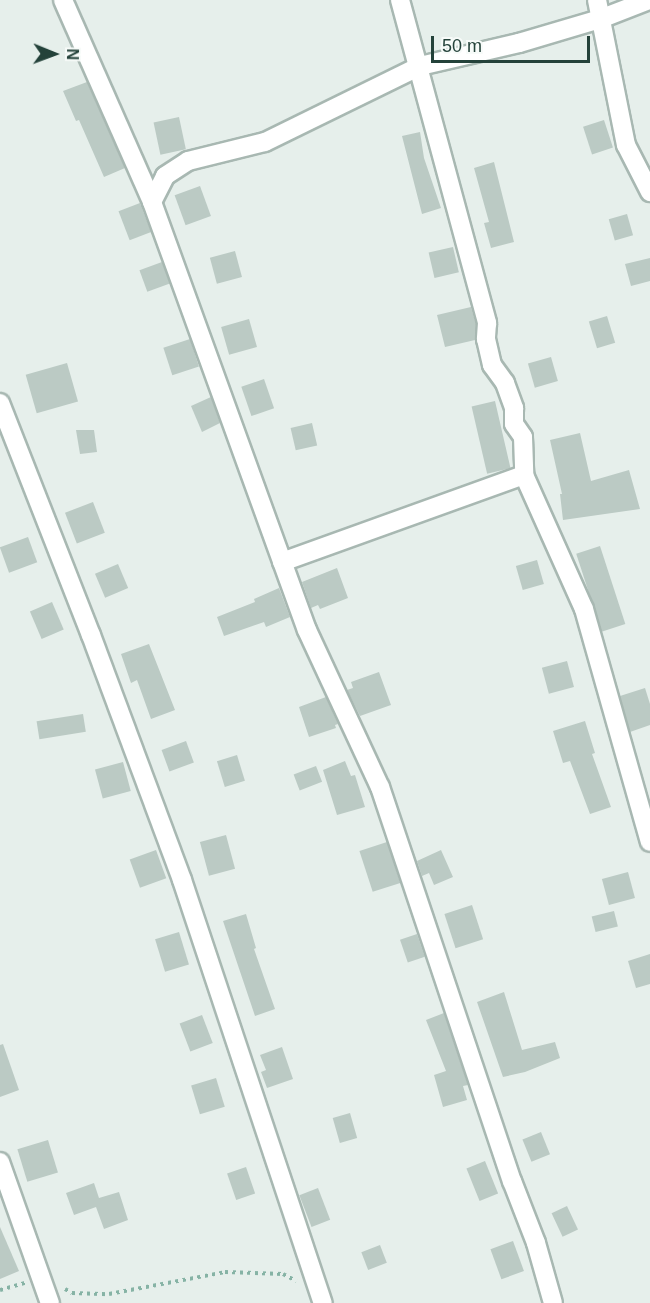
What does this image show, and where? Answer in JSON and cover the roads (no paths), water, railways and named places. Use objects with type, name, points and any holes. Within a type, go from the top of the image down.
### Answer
[{"type":"street","points":[[63,0],[152,202],[307,630],[380,787],[512,1180],[536,1243],[553,1303]]},
{"type":"street","points":[[400,0],[420,66],[487,323],[486,339],[492,365],[505,383],[514,408],[514,424],[523,438],[524,475],[584,609],[650,842]]},
{"type":"street","points":[[597,0],[626,145],[650,192]]},
{"type":"street","points":[[152,202],[165,176],[188,161],[265,142],[420,66],[519,43],[600,19],[649,0]]},
{"type":"street","points":[[0,403],[91,635],[182,880],[322,1299]]},
{"type":"street","points":[[282,562],[524,475]]},
{"type":"street","points":[[0,1162],[50,1303]]}]
